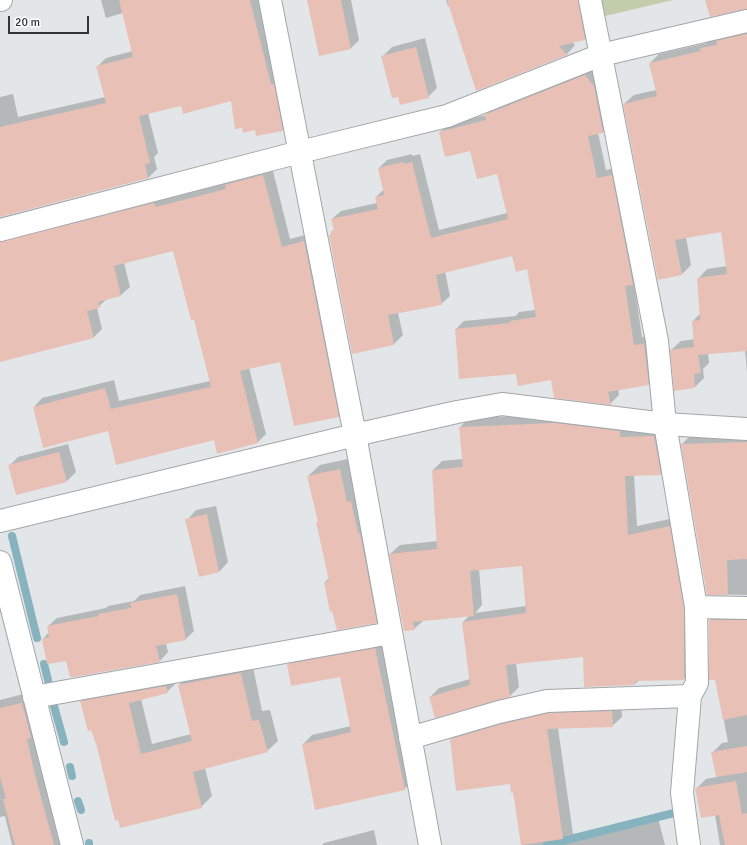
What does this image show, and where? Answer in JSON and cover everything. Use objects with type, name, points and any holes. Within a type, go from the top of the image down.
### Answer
[{"type":"street","points":[[270,0],[355,435],[430,845]]},
{"type":"street","points":[[590,0],[657,341],[665,424],[696,607],[697,683],[690,696],[682,793],[689,845]]},
{"type":"street","points":[[0,230],[300,152],[447,116],[601,55],[747,21]]},
{"type":"street","points":[[0,521],[355,435],[457,412],[502,404],[665,424],[747,429]]},
{"type":"street","points":[[0,562],[72,845]]},
{"type":"street","points":[[696,607],[747,608]]},
{"type":"street","points":[[34,697],[391,633]]},
{"type":"street","points":[[410,738],[499,712],[547,700],[690,696]]},
{"type":"green space","points":[[601,0],[673,0],[605,16]]},
{"type":"building","points":[[119,0],[250,0],[271,84],[274,84],[283,131],[256,136],[255,130],[243,133],[242,128],[235,129],[231,101],[183,114],[181,106],[139,116],[150,163],[145,164],[148,178],[0,217],[0,127],[106,103],[96,66],[133,57]]},
{"type":"building","points":[[307,0],[341,0],[351,49],[319,56]]},
{"type":"building","points":[[447,0],[578,0],[585,40],[559,46],[567,55],[476,91]]},
{"type":"building","points":[[705,0],[747,0],[747,9],[710,17]]},
{"type":"building","points":[[747,34],[747,351],[698,355],[701,373],[694,374],[695,388],[674,391],[670,350],[694,347],[692,321],[700,320],[697,278],[727,274],[721,232],[675,240],[682,275],[658,280],[623,104],[657,96],[649,63],[701,51],[700,48],[717,45],[716,41]]},
{"type":"building","points":[[416,47],[429,98],[400,105],[398,97],[392,98],[381,56]]},
{"type":"building","points":[[585,75],[594,86],[603,133],[588,136],[597,178],[612,175],[633,285],[625,286],[634,345],[644,344],[649,385],[608,392],[611,405],[554,398],[551,380],[518,386],[516,374],[459,379],[455,329],[510,323],[510,321],[536,317],[527,269],[516,272],[512,256],[436,275],[442,305],[388,315],[394,345],[352,354],[329,235],[332,234],[331,231],[334,230],[331,219],[378,209],[375,197],[384,195],[378,168],[403,162],[404,164],[412,162],[431,238],[508,219],[497,174],[477,179],[470,151],[445,157],[439,132],[486,120],[484,115]]},
{"type":"building","points":[[263,175],[282,247],[304,241],[339,417],[294,426],[280,362],[240,371],[258,443],[217,454],[214,440],[116,465],[108,431],[43,448],[33,407],[105,388],[111,409],[211,387],[194,320],[191,320],[173,251],[114,266],[121,296],[98,302],[100,308],[87,311],[94,338],[0,362],[0,242],[154,203],[156,207],[226,189],[225,185]]},
{"type":"building","points":[[555,423],[620,431],[620,437],[654,436],[661,475],[625,476],[628,535],[670,526],[684,608],[684,680],[635,681],[635,685],[584,687],[583,657],[506,665],[510,697],[435,718],[429,697],[470,685],[462,622],[526,613],[522,566],[470,571],[474,616],[413,622],[415,630],[404,631],[389,554],[437,549],[432,470],[463,467],[459,427]]},
{"type":"building","points":[[747,442],[747,559],[727,560],[728,595],[707,595],[681,444]]},
{"type":"building","points":[[59,452],[67,482],[16,495],[8,465]]},
{"type":"building","points":[[340,469],[347,502],[351,501],[358,533],[360,533],[377,623],[337,630],[332,611],[330,612],[324,582],[329,581],[316,522],[318,522],[307,476]]},
{"type":"building","points":[[207,514],[219,572],[199,577],[185,519]]},
{"type":"building","points":[[177,594],[186,640],[156,646],[160,662],[74,677],[70,677],[66,661],[47,664],[42,639],[49,637],[47,626],[99,616],[98,614],[131,608],[130,603]]},
{"type":"building","points":[[709,620],[747,620],[747,715],[723,720],[715,680],[709,680]]},
{"type":"building","points":[[375,648],[405,790],[315,810],[302,744],[351,732],[340,677],[291,686],[287,664]]},
{"type":"building","points":[[241,673],[252,721],[259,720],[268,752],[193,772],[202,808],[120,828],[118,820],[115,821],[97,747],[91,730],[88,731],[80,701],[166,686],[168,693],[129,703],[141,754],[192,741],[178,685]]},
{"type":"building","points":[[22,703],[31,738],[27,739],[34,771],[54,845],[15,845],[3,799],[6,798],[0,777],[0,708]]},
{"type":"building","points":[[612,711],[613,727],[547,729],[563,839],[521,845],[513,792],[511,793],[510,784],[456,791],[450,739],[502,724],[549,713]]},
{"type":"building","points":[[747,746],[747,772],[716,777],[711,752]]},
{"type":"building","points":[[736,781],[742,814],[747,813],[747,845],[725,845],[719,815],[701,818],[695,788]]},
{"type":"waterway","points":[[12,536],[37,638]]},
{"type":"waterway","points":[[44,664],[48,680]]},
{"type":"waterway","points":[[54,706],[64,742]]},
{"type":"waterway","points":[[70,767],[72,776]]},
{"type":"waterway","points":[[78,801],[81,810]]},
{"type":"waterway","points":[[547,845],[674,813]]}]
